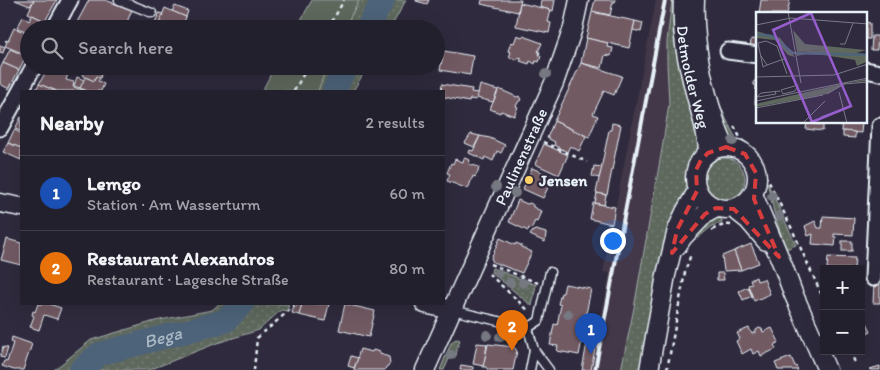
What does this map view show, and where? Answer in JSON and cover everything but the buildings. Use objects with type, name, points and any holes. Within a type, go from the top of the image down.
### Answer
[{"type":"street","points":[[59,20],[70,0]]},
{"type":"street","name":"Paulinenstraße","points":[[425,370],[554,83],[573,28],[579,0]]},
{"type":"street","name":"Detmolder Weg","points":[[684,0],[682,17],[684,44],[688,67],[707,139],[708,153]]},
{"type":"street","name":"Detmolder Weg","points":[[695,0],[696,40],[701,68],[720,136],[726,147]]},
{"type":"street","points":[[728,51],[756,55]]},
{"type":"street","points":[[21,90],[29,75]]},
{"type":"street","points":[[0,128],[20,92]]},
{"type":"street","points":[[873,278],[880,126]]},
{"type":"street","points":[[779,257],[748,220],[731,217],[723,209],[708,204],[697,191],[696,170],[701,160],[708,153],[726,147],[736,149],[746,154],[752,163],[756,173],[756,184],[779,257],[827,370]]},
{"type":"street","points":[[731,217],[759,190]]},
{"type":"street","points":[[649,370],[666,275],[677,230],[697,191]]},
{"type":"street","points":[[0,202],[20,207]]},
{"type":"street","points":[[672,253],[683,237],[705,214],[716,208]]},
{"type":"street","points":[[430,305],[452,310]]},
{"type":"lane","points":[[119,0],[152,13]]},
{"type":"lane","points":[[452,310],[528,328],[539,321],[550,272]]},
{"type":"lane","points":[[528,328],[534,350],[548,369]]},
{"type":"lane","points":[[530,370],[534,350]]},
{"type":"path","points":[[333,20],[344,0]]},
{"type":"path","points":[[295,90],[303,75]]},
{"type":"path","points":[[732,124],[740,139],[758,159],[820,291]]},
{"type":"path","points":[[542,141],[587,162]]},
{"type":"path","points":[[759,190],[764,174]]},
{"type":"path","points":[[709,231],[731,217]]},
{"type":"path","points":[[667,370],[685,272],[691,253]]},
{"type":"path","points":[[490,264],[538,283]]},
{"type":"path","points":[[489,274],[532,313]]},
{"type":"path","points":[[254,370],[257,338],[294,305]]},
{"type":"path","points":[[852,355],[856,365]]},
{"type":"highlighted area","points":[[726,147],[745,154],[756,173],[754,199],[779,257],[734,209],[716,208],[705,214],[672,253],[677,230],[697,191],[696,170],[701,160],[708,153]]},
{"type":"shaded area","points":[[312,0],[359,0],[349,20],[301,20]]},
{"type":"shaded area","points":[[359,0],[406,0],[395,20],[349,20]]},
{"type":"shaded area","points":[[656,0],[676,0],[667,42],[669,104],[662,149],[621,370],[591,370],[610,273],[603,272]]},
{"type":"shaded area","points":[[672,0],[679,0],[687,81],[701,153],[694,161],[690,170],[689,190],[641,370],[621,370],[634,308],[669,104],[667,42]]},
{"type":"shaded area","points":[[270,75],[324,75],[318,90],[263,90]]},
{"type":"shaded area","points":[[324,75],[363,75],[354,90],[318,90]]},
{"type":"shaded area","points":[[710,81],[732,131],[758,165],[763,199],[757,192],[759,176],[754,162],[745,152],[731,145]]},
{"type":"shaded area","points":[[724,158],[739,164],[745,179],[739,194],[724,200],[709,194],[703,179],[709,164]]},
{"type":"shaded area","points":[[767,182],[796,245],[786,249],[775,216]]},
{"type":"shaded area","points":[[718,215],[722,223],[712,226],[698,238],[691,234]]},
{"type":"shaded area","points":[[492,268],[536,285],[532,306],[491,272]]},
{"type":"shaded area","points":[[218,305],[289,305],[287,311],[281,310],[259,330],[217,343],[149,370],[54,370],[91,340],[155,321],[212,310]]},
{"type":"shaded area","points":[[457,339],[460,340],[456,356],[449,359],[444,370],[440,370],[451,343]]},
{"type":"waterway","name":"Bega","points":[[372,20],[383,0]]},
{"type":"waterway","name":"Bega","points":[[334,90],[342,75]]},
{"type":"waterway","name":"Bega","points":[[81,370],[99,354],[225,321],[241,305]]},
{"type":"railway","points":[[595,370],[665,0]]},
{"type":"place","name":"Jensen","points":[[529,180]]},
{"type":"place","name":"Restaurant Alexandros","points":[[512,351]]},
{"type":"place","name":"Lemgo","points":[[591,354]]}]
